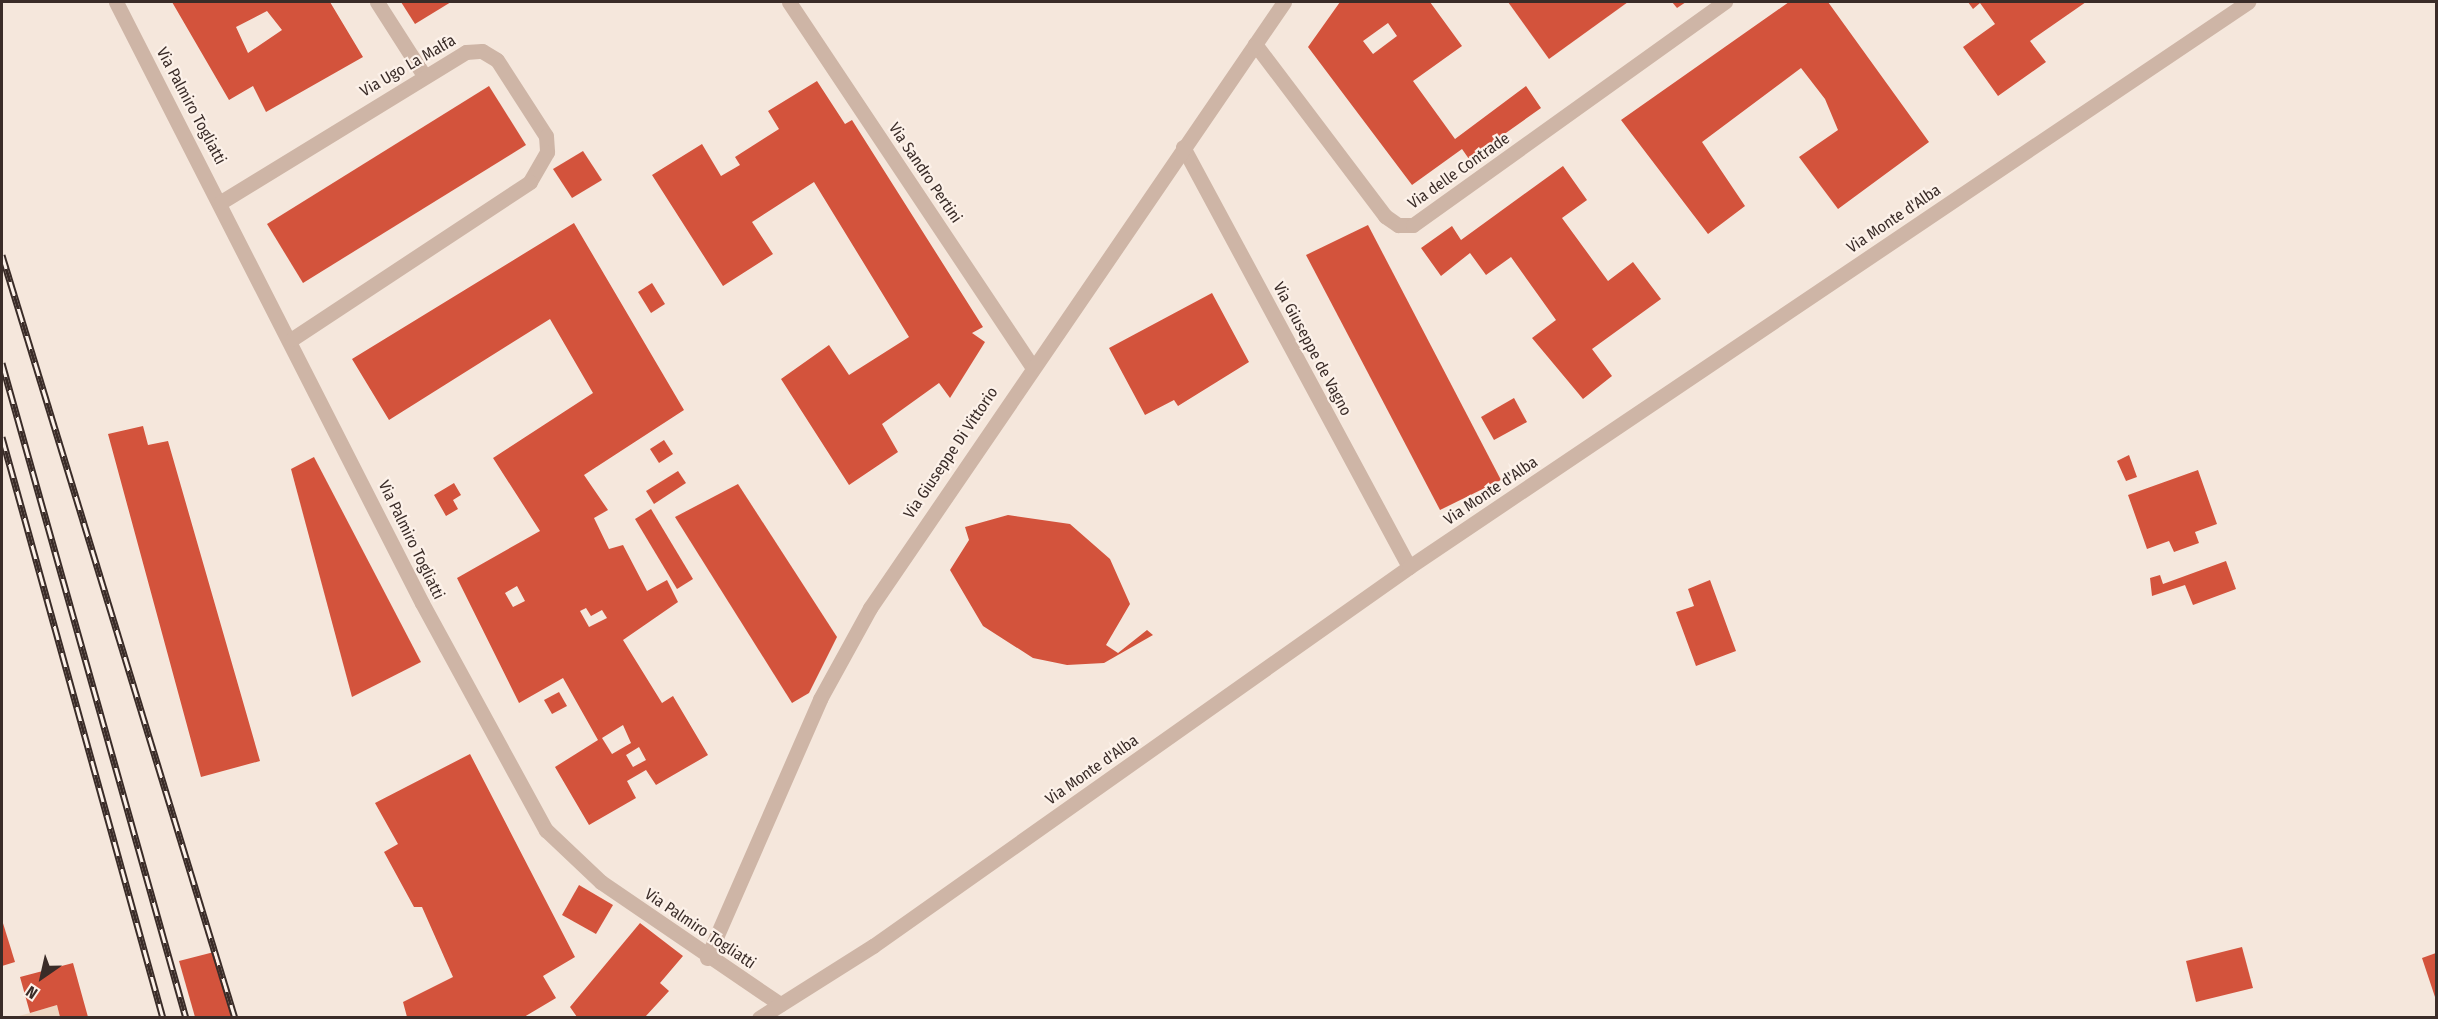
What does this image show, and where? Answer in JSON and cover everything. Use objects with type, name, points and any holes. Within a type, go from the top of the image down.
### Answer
[{"type":"street","name":"Via Palmiro Togliatti","points":[[116,2],[292,339],[422,603],[546,830],[601,882],[707,958],[780,1004]]},
{"type":"street","points":[[377,2],[423,74]]},
{"type":"street","name":"Via Sandro Pertini","points":[[789,2],[1031,365]]},
{"type":"street","name":"Via Giuseppe Di Vittorio","points":[[707,958],[820,699],[870,608],[1031,365],[1284,2]]},
{"type":"street","name":"Via delle Contrade","points":[[1255,44],[1385,216],[1398,225],[1413,225],[1725,2]]},
{"type":"street","name":"Via Monte d'Alba","points":[[759,1017],[964,883],[1409,567],[2248,2]]},
{"type":"street","name":"Via Ugo La Malfa","points":[[221,202],[423,74],[466,52],[482,51],[497,60],[546,136],[541,168],[530,182],[292,339]]},
{"type":"street","name":"Via Giuseppe de Vagno","points":[[1183,147],[1409,567]]},
{"type":"shaded area","points":[[57,1005],[60,1017],[15,1017],[30,1013]]},
{"type":"building","points":[[172,2],[330,2],[363,57],[266,112],[253,86],[229,100]],"holes":[[[267,11],[282,30],[248,53],[236,27]]]},
{"type":"building","points":[[401,2],[451,2],[415,24]]},
{"type":"building","points":[[1340,2],[1430,2],[1462,46],[1413,81],[1455,139],[1526,86],[1541,108],[1469,159],[1462,149],[1412,185],[1308,47]],"holes":[[[1388,23],[1397,36],[1373,54],[1363,41]]]},
{"type":"building","points":[[1508,2],[1628,2],[1549,59]]},
{"type":"building","points":[[1672,2],[1686,2],[1677,8]]},
{"type":"building","points":[[1789,2],[1828,2],[1929,142],[1838,209],[1799,157],[1838,130],[1825,99],[1801,68],[1702,142],[1745,206],[1708,234],[1621,120]]},
{"type":"building","points":[[1968,2],[2086,2],[2030,41],[2046,62],[1998,96],[1963,47],[1995,24],[1980,3],[1973,9]]},
{"type":"building","points":[[817,81],[845,124],[852,120],[983,327],[972,333],[985,342],[950,398],[939,383],[882,424],[898,452],[849,485],[781,379],[829,345],[849,375],[909,337],[814,182],[752,222],[773,254],[723,286],[652,175],[702,144],[721,176],[740,165],[735,157],[779,129],[768,111]]},
{"type":"building","points":[[489,86],[526,145],[303,283],[267,224]]},
{"type":"building","points":[[583,151],[602,180],[572,198],[553,169]]},
{"type":"building","points":[[1563,166],[1587,200],[1562,218],[1608,281],[1633,262],[1661,299],[1592,349],[1612,376],[1583,399],[1532,338],[1556,320],[1511,257],[1486,275],[1470,253],[1441,276],[1421,248],[1452,226],[1461,240]]},
{"type":"building","points":[[574,223],[684,410],[584,475],[608,510],[594,518],[609,549],[623,545],[647,591],[667,580],[678,602],[623,640],[662,703],[673,696],[708,755],[656,785],[646,770],[627,781],[636,798],[589,825],[555,767],[598,740],[563,678],[519,703],[457,578],[540,531],[493,458],[593,393],[550,319],[389,420],[352,359]],"holes":[[[517,586],[525,601],[513,607],[505,593]],[[586,608],[591,616],[602,610],[607,618],[589,627],[580,611]],[[623,725],[631,743],[612,754],[602,738]],[[639,747],[646,760],[633,767],[626,755]]]},
{"type":"building","points":[[1368,225],[1501,480],[1440,510],[1306,255]]},
{"type":"building","points":[[652,283],[665,304],[651,313],[638,292]]},
{"type":"building","points":[[1212,293],[1249,362],[1178,406],[1174,400],[1145,415],[1109,348]]},
{"type":"building","points":[[1514,398],[1527,422],[1494,440],[1481,417]]},
{"type":"building","points":[[143,426],[148,445],[168,441],[260,761],[201,777],[108,434]]},
{"type":"building","points":[[664,440],[673,454],[659,463],[650,449]]},
{"type":"building","points":[[2129,455],[2137,477],[2126,481],[2117,461]]},
{"type":"building","points":[[314,457],[421,662],[352,697],[291,469]]},
{"type":"building","points":[[2198,470],[2217,524],[2195,532],[2199,543],[2174,552],[2169,541],[2147,549],[2128,495]]},
{"type":"building","points":[[678,471],[686,483],[654,504],[646,491]]},
{"type":"building","points":[[454,483],[461,495],[453,500],[458,509],[446,516],[434,495]]},
{"type":"building","points":[[738,484],[837,637],[809,693],[792,703],[675,517]]},
{"type":"building","points":[[651,509],[693,579],[677,589],[635,519]]},
{"type":"building","points":[[1008,515],[1070,524],[1110,559],[1130,604],[1106,645],[1118,653],[1147,630],[1153,635],[1104,663],[1067,665],[1033,658],[983,626],[950,570],[969,540],[965,527]]},
{"type":"building","points":[[2226,561],[2236,589],[2193,605],[2185,585],[2152,596],[2150,578],[2160,575],[2163,584]]},
{"type":"building","points":[[1710,580],[1736,651],[1696,666],[1676,612],[1694,606],[1688,589]]},
{"type":"building","points":[[559,692],[567,706],[552,714],[544,700]]},
{"type":"building","points":[[470,754],[575,957],[543,976],[556,998],[524,1017],[407,1017],[403,1002],[453,977],[422,907],[414,907],[384,852],[398,844],[375,803]]},
{"type":"building","points":[[579,885],[613,905],[596,934],[562,915]]},
{"type":"building","points":[[2,920],[15,962],[2,966]]},
{"type":"building","points":[[640,923],[683,956],[660,983],[669,991],[645,1017],[577,1017],[570,1007]]},
{"type":"building","points":[[2242,947],[2253,988],[2196,1002],[2186,961]]},
{"type":"building","points":[[214,952],[232,1017],[195,1017],[179,961]]},
{"type":"building","points":[[2436,953],[2436,1000],[2422,958]]},
{"type":"building","points":[[73,963],[88,1017],[60,1017],[57,1005],[30,1013],[20,977]]},
{"type":"railway","points":[[2,255],[235,1018]]},
{"type":"railway","points":[[2,363],[186,1018]]},
{"type":"railway","points":[[2,437],[163,1018]]}]
